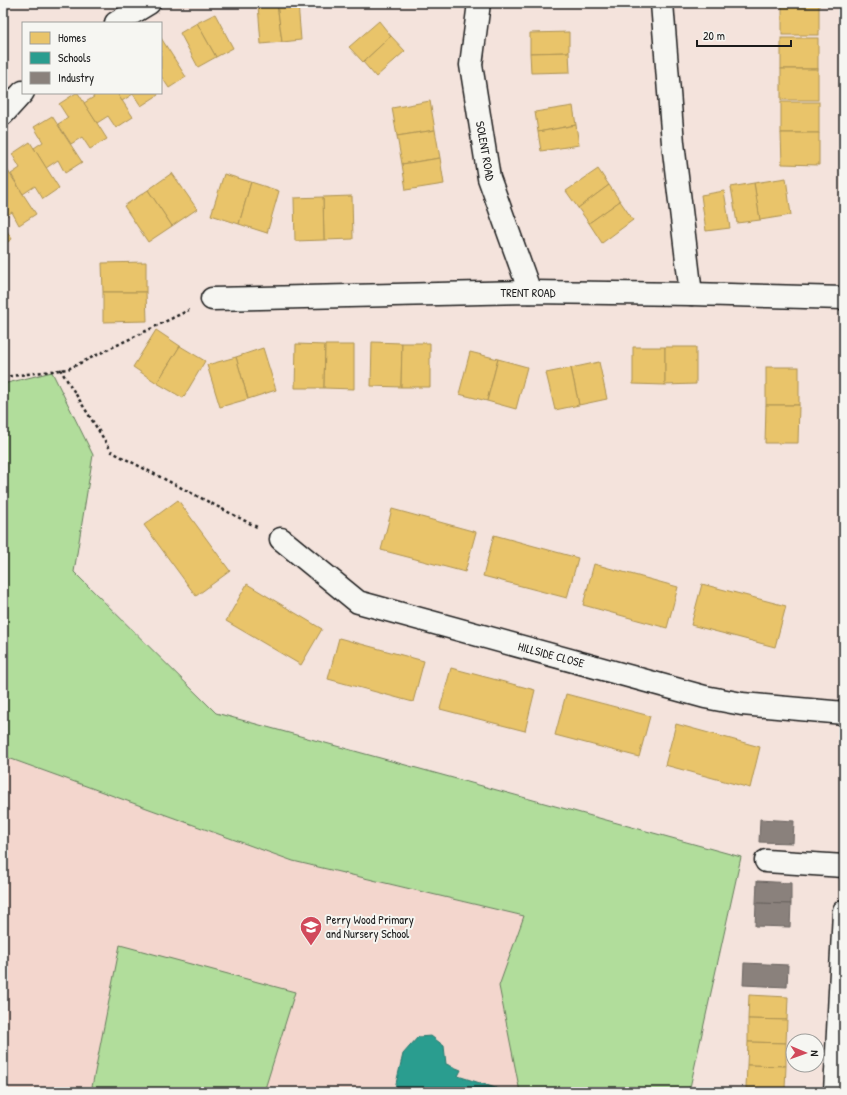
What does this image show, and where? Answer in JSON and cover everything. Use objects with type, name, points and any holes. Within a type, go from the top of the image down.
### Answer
[{"type":"street","points":[[118,22],[149,3]]},
{"type":"street","name":"SOLENT ROAD","points":[[479,3],[471,65],[489,178],[530,292]]},
{"type":"street","points":[[662,3],[673,143],[691,294]]},
{"type":"street","points":[[3,114],[22,93]]},
{"type":"street","name":"TRENT ROAD","points":[[212,299],[530,292],[844,298]]},
{"type":"street","name":"HILLSIDE CLOSE","points":[[281,539],[358,602],[705,697],[742,704],[844,713]]},
{"type":"street","points":[[766,862],[844,866]]},
{"type":"street","points":[[835,1092],[844,911]]},
{"type":"path","points":[[3,377],[68,369],[212,299]]},
{"type":"path","points":[[60,369],[112,452],[281,539]]},
{"type":"shaded area","name":"Perry Wood Primary and Nursery School","points":[[3,756],[293,861],[524,916],[689,1092],[3,1092]]},
{"type":"green space","points":[[52,372],[93,455],[74,572],[216,713],[741,857],[689,1092],[520,1092],[499,986],[524,916],[293,861],[3,756],[3,384]]},
{"type":"green space","points":[[120,945],[295,992],[264,1092],[91,1092]]},
{"type":"building: Homes","points":[[277,3],[282,42],[261,44],[258,5]]},
{"type":"building: Homes","points":[[277,3],[298,3],[301,40],[282,42]]},
{"type":"building: Homes","points":[[819,3],[819,4],[782,4]]},
{"type":"building: Homes","points":[[782,4],[819,4],[819,35],[782,35]]},
{"type":"building: Homes","points":[[215,14],[233,48],[216,57],[197,23]]},
{"type":"building: Homes","points":[[379,21],[391,36],[363,62],[349,47]]},
{"type":"building: Homes","points":[[197,23],[216,57],[198,67],[180,33]]},
{"type":"building: Homes","points":[[569,32],[569,52],[530,53],[530,33]]},
{"type":"building: Homes","points":[[391,36],[405,51],[376,77],[363,62]]},
{"type":"building: Homes","points":[[781,38],[818,38],[818,69],[781,69]]},
{"type":"building: Homes","points":[[162,40],[186,77],[169,88],[162,78]]},
{"type":"building: Homes","points":[[569,52],[570,72],[531,73],[530,53]]},
{"type":"building: Homes","points":[[781,69],[818,69],[818,100],[781,100]]},
{"type":"building: Homes","points":[[74,94],[79,94],[107,139],[90,149],[82,137],[71,144],[58,124],[68,118],[59,104]]},
{"type":"building: Homes","points":[[92,94],[118,94],[133,117],[116,128],[108,116],[97,123],[84,103],[94,97]]},
{"type":"building: Homes","points":[[118,94],[133,94],[122,101]]},
{"type":"building: Homes","points":[[133,94],[158,94],[158,95],[141,106]]},
{"type":"building: Homes","points":[[430,101],[435,130],[397,136],[392,108]]},
{"type":"building: Homes","points":[[781,102],[819,102],[819,133],[781,133]]},
{"type":"building: Homes","points":[[573,106],[576,125],[538,132],[535,112]]},
{"type":"building: Homes","points":[[52,116],[82,162],[65,173],[58,160],[46,168],[34,148],[43,142],[34,127]]},
{"type":"building: Homes","points":[[576,125],[579,145],[541,151],[538,132]]},
{"type":"building: Homes","points":[[435,130],[440,158],[402,164],[397,136]]},
{"type":"building: Homes","points":[[781,133],[819,133],[819,165],[782,164]]},
{"type":"building: Homes","points":[[30,142],[59,188],[43,199],[35,186],[23,194],[11,174],[20,168],[12,154]]},
{"type":"building: Homes","points":[[440,158],[444,184],[406,190],[402,164]]},
{"type":"building: Homes","points":[[6,168],[36,214],[19,225],[12,212],[3,218],[3,170]]},
{"type":"building: Homes","points":[[598,169],[609,185],[578,208],[566,191]]},
{"type":"building: Homes","points":[[172,173],[197,209],[172,226],[148,190]]},
{"type":"building: Homes","points":[[224,174],[251,182],[239,224],[211,215]]},
{"type":"building: Homes","points":[[786,178],[791,215],[760,220],[754,183]]},
{"type":"building: Homes","points":[[251,182],[279,191],[267,233],[239,224]]},
{"type":"building: Homes","points":[[754,183],[760,220],[737,223],[731,187]]},
{"type":"building: Homes","points":[[609,185],[620,201],[589,223],[578,208]]},
{"type":"building: Homes","points":[[148,190],[172,226],[148,242],[124,206]]},
{"type":"building: Homes","points":[[724,191],[730,228],[706,231],[701,195]]},
{"type":"building: Homes","points":[[352,196],[353,239],[324,240],[323,197]]},
{"type":"building: Homes","points":[[323,197],[324,240],[295,241],[294,198]]},
{"type":"building: Homes","points":[[620,201],[633,220],[602,243],[589,223]]},
{"type":"building: Homes","points":[[3,225],[12,239],[3,245]]},
{"type":"building: Homes","points":[[146,262],[146,292],[103,292],[102,263]]},
{"type":"building: Homes","points":[[103,292],[146,292],[147,321],[103,322]]},
{"type":"building: Homes","points":[[156,330],[180,346],[157,383],[133,367]]},
{"type":"building: Homes","points":[[372,342],[402,343],[401,387],[371,386]]},
{"type":"building: Homes","points":[[402,343],[430,343],[430,387],[401,387]]},
{"type":"building: Homes","points":[[296,344],[325,345],[324,388],[295,388]]},
{"type":"building: Homes","points":[[325,345],[354,345],[354,389],[324,388]]},
{"type":"building: Homes","points":[[180,346],[205,361],[183,398],[157,383]]},
{"type":"building: Homes","points":[[633,347],[665,347],[665,385],[633,384]]},
{"type":"building: Homes","points":[[665,347],[696,347],[696,384],[665,385]]},
{"type":"building: Homes","points":[[263,348],[276,390],[248,399],[236,357]]},
{"type":"building: Homes","points":[[470,352],[498,359],[487,401],[459,394]]},
{"type":"building: Homes","points":[[236,357],[248,399],[220,407],[207,365]]},
{"type":"building: Homes","points":[[498,359],[527,367],[516,409],[487,401]]},
{"type":"building: Homes","points":[[599,362],[607,399],[579,405],[571,368]]},
{"type":"building: Homes","points":[[766,367],[799,367],[799,405],[766,405]]},
{"type":"building: Homes","points":[[571,368],[579,405],[555,410],[546,373]]},
{"type":"building: Homes","points":[[766,405],[799,405],[798,443],[765,443]]},
{"type":"building: Homes","points":[[178,500],[230,571],[196,596],[144,525]]},
{"type":"building: Homes","points":[[392,509],[476,532],[465,572],[381,550]]},
{"type":"building: Homes","points":[[494,535],[578,558],[567,598],[483,576]]},
{"type":"building: Homes","points":[[594,564],[678,587],[667,628],[583,605]]},
{"type":"building: Homes","points":[[247,584],[322,629],[301,665],[226,621]]},
{"type":"building: Homes","points":[[702,584],[786,606],[775,647],[691,625]]},
{"type":"building: Homes","points":[[339,638],[424,661],[413,702],[328,679]]},
{"type":"building: Homes","points":[[451,668],[535,690],[525,731],[440,709]]},
{"type":"building: Homes","points":[[566,694],[650,716],[639,757],[555,735]]},
{"type":"building: Homes","points":[[676,724],[760,747],[750,788],[665,765]]},
{"type":"building: Homes","points":[[749,995],[788,997],[787,1020],[748,1019]]},
{"type":"building: Homes","points":[[748,1019],[787,1020],[785,1043],[748,1042]]},
{"type":"building: Homes","points":[[748,1042],[785,1043],[785,1066],[747,1065]]},
{"type":"building: Homes","points":[[747,1065],[785,1066],[785,1089],[746,1088]]},
{"type":"building: Schools","points":[[431,1036],[444,1046],[446,1064],[461,1070],[458,1076],[505,1091],[394,1092],[403,1054],[418,1037]]},
{"type":"building: Industry","points":[[760,819],[794,821],[793,843],[759,842]]},
{"type":"building: Industry","points":[[757,881],[791,883],[791,904],[756,903]]},
{"type":"building: Industry","points":[[756,903],[791,904],[790,927],[755,926]]},
{"type":"building: Industry","points":[[744,963],[788,965],[787,987],[743,985]]},
{"type":"place","name":"Perry Wood Primary and Nursery School","points":[[311,946]]}]
